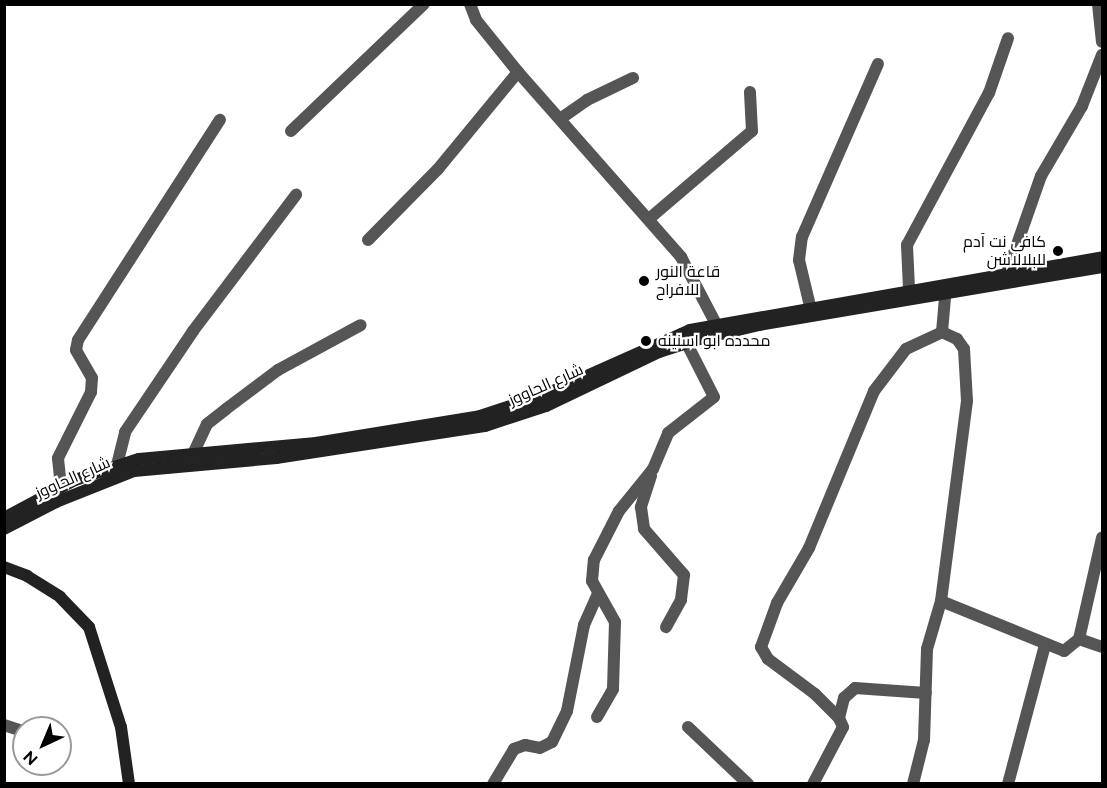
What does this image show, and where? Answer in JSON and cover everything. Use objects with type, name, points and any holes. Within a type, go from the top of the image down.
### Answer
[{"type":"main road","points":[[4,518],[61,488],[117,465],[193,454],[316,443],[480,416],[544,395],[716,324],[1102,257]]},
{"type":"main road","name":"شارع الحاووز","points":[[4,529],[56,502],[134,471],[276,458],[485,426],[546,406],[684,338],[1102,267]]},
{"type":"main road","points":[[4,567],[27,576],[60,597],[89,627],[121,727],[129,783]]},
{"type":"street","points":[[291,131],[424,4]]},
{"type":"street","points":[[470,4],[476,20],[518,72],[650,218],[695,279],[716,324]]},
{"type":"street","points":[[1098,4],[1102,42]]},
{"type":"street","points":[[909,289],[908,245],[989,93],[1008,38]]},
{"type":"street","points":[[1007,273],[1041,176],[1082,106],[1102,55]]},
{"type":"street","points":[[810,306],[799,260],[802,237],[878,64]]},
{"type":"street","points":[[368,240],[438,169],[518,72]]},
{"type":"street","points":[[560,119],[587,100],[633,78]]},
{"type":"street","points":[[650,218],[752,131],[750,92]]},
{"type":"street","points":[[61,488],[58,458],[91,392],[92,378],[76,350],[78,340],[220,120]]},
{"type":"street","points":[[117,465],[125,432],[193,331],[296,195]]},
{"type":"street","points":[[942,332],[945,295]]},
{"type":"street","points":[[193,454],[207,424],[226,409],[278,370],[361,325]]},
{"type":"street","points":[[913,783],[924,740],[927,649],[941,601],[967,401],[964,349],[957,339],[942,332]]},
{"type":"street","points":[[813,783],[843,727],[839,718],[815,694],[768,659],[761,647],[777,603],[809,548],[873,391],[906,350],[942,332]]},
{"type":"street","points":[[666,627],[681,600],[684,575],[644,529],[641,507],[668,433],[714,397],[684,338]]},
{"type":"street","points":[[597,717],[613,690],[615,622],[598,594],[592,570],[600,546],[619,510],[653,469]]},
{"type":"street","points":[[941,601],[1064,651],[1079,639],[1102,538]]},
{"type":"street","points":[[493,783],[514,749],[525,745],[540,748],[552,742],[567,711],[584,625],[598,594]]},
{"type":"street","points":[[1079,639],[1102,647]]},
{"type":"street","points":[[1008,783],[1045,645]]},
{"type":"street","points":[[839,718],[844,698],[855,688],[926,693]]},
{"type":"street","points":[[688,728],[748,783]]},
{"type":"place","name":"كافي نت آدم للبلالاشن","points":[[1058,251]]},
{"type":"place","name":"قاعة النور للافراح","points":[[644,281]]},
{"type":"place","name":"محدده ابو اسنينه","points":[[646,341]]}]
